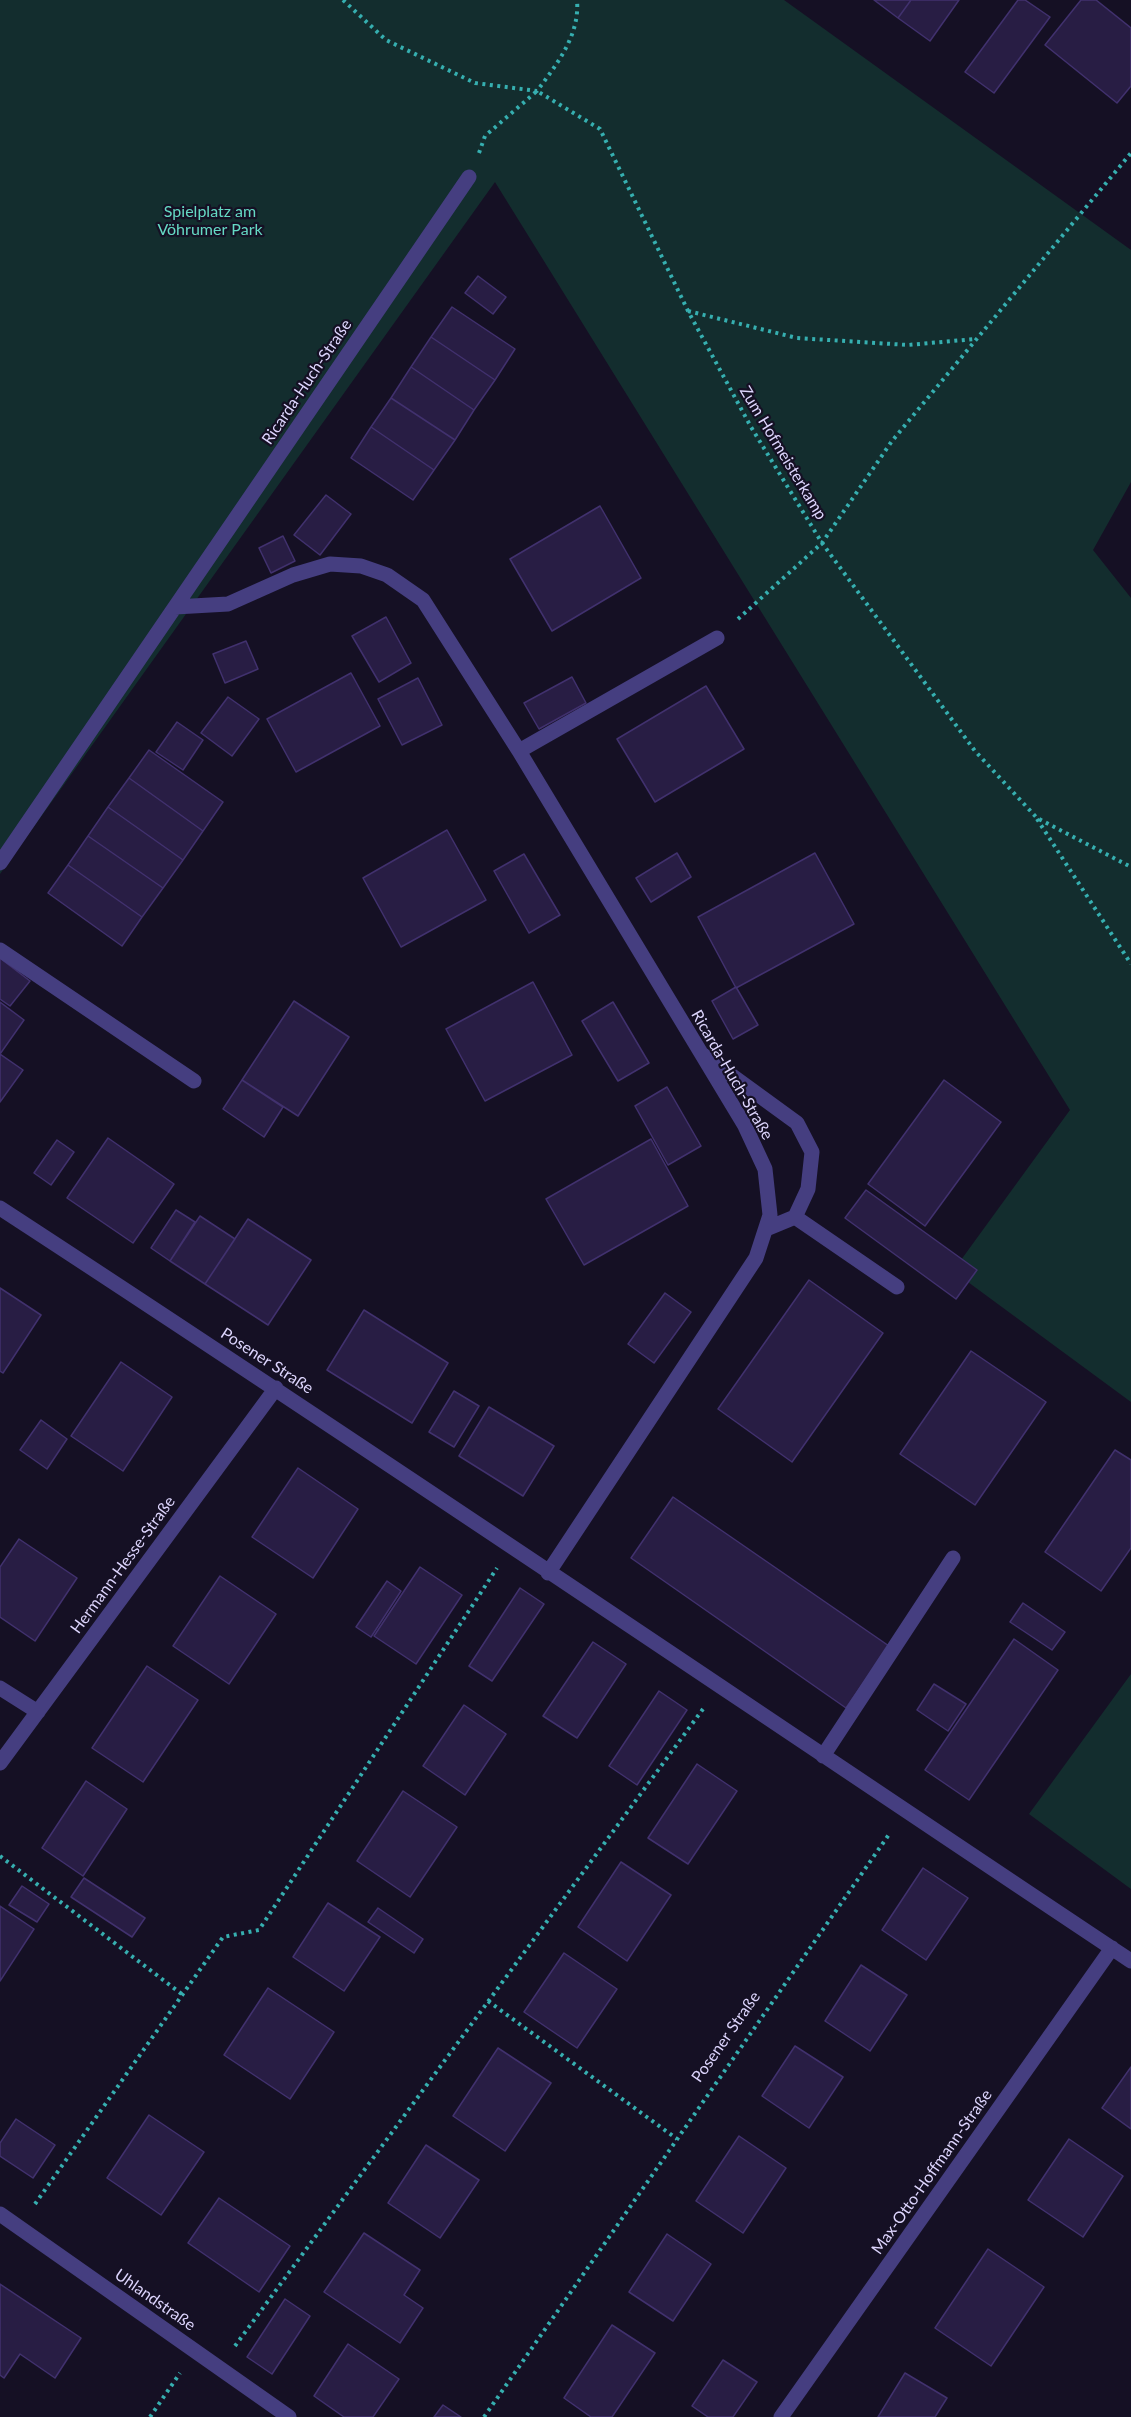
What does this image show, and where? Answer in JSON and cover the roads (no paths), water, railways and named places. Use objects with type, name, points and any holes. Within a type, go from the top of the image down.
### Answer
[{"type":"street","name":"Ricarda-Huch-Straße","points":[[0,863],[469,177]]},
{"type":"street","name":"Ricarda-Huch-Straße","points":[[175,607],[228,604],[293,575],[330,564],[361,566],[387,575],[423,600],[519,751],[745,1126],[765,1168],[770,1215],[756,1258],[548,1573]]},
{"type":"street","points":[[519,751],[717,638]]},
{"type":"street","points":[[0,950],[194,1081]]},
{"type":"street","points":[[698,1051],[797,1123],[812,1152],[808,1189],[795,1217],[766,1229]]},
{"type":"street","name":"Posener Straße","points":[[0,1208],[276,1388],[548,1573],[1131,1960]]},
{"type":"street","points":[[795,1217],[897,1287]]},
{"type":"street","name":"Hermann-Hesse-Straße","points":[[0,1763],[276,1388]]},
{"type":"street","points":[[823,1756],[953,1558]]},
{"type":"street","points":[[0,1688],[38,1712]]},
{"type":"street","name":"Max-Otto-Hoffmann-Straße","points":[[781,2417],[1112,1948]]},
{"type":"street","name":"Uhlandstraße","points":[[0,2214],[289,2417]]},
{"type":"park label","name":"Spielplatz am Vöhrumer Park","points":[[210,221]]}]
